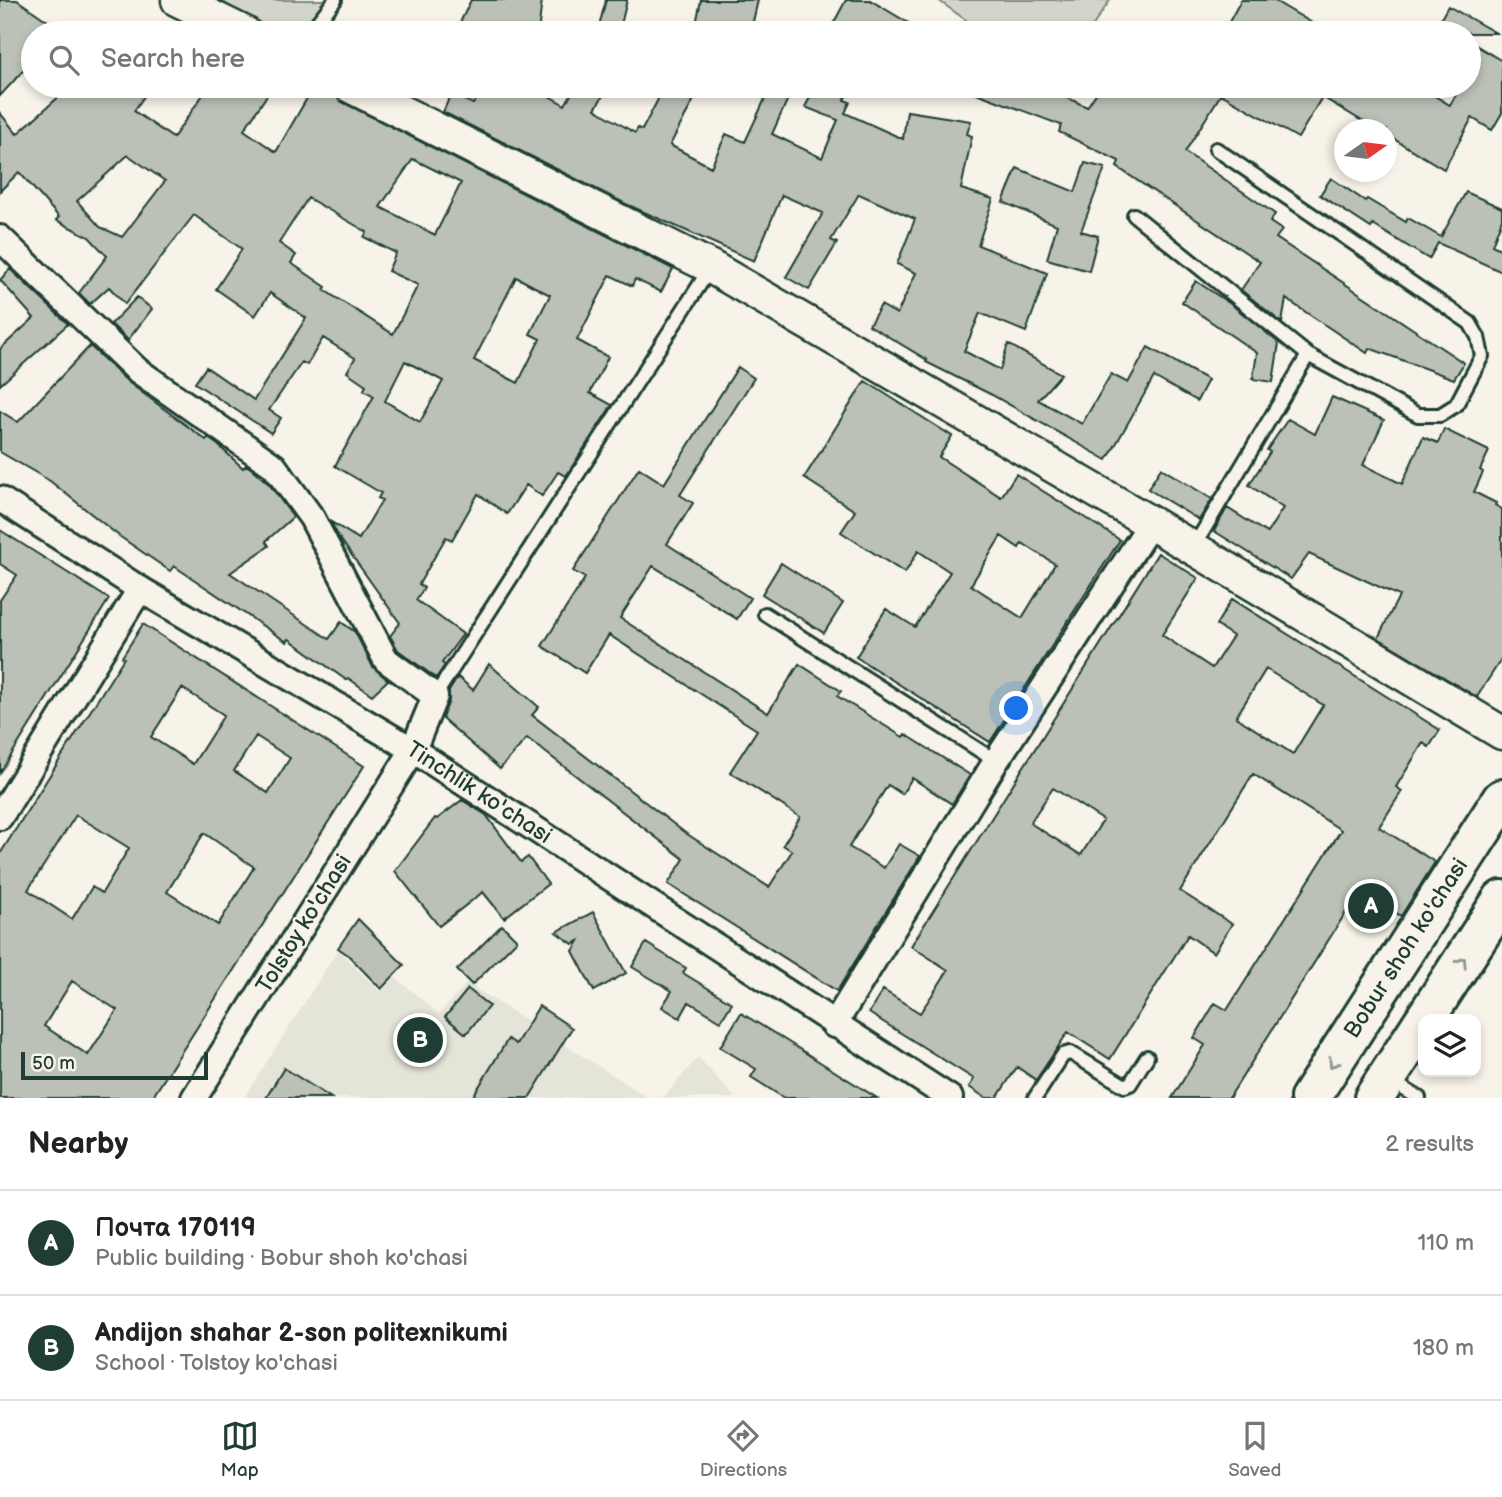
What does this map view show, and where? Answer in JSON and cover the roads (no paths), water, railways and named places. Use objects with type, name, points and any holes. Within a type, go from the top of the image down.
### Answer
[{"type":"main road","name":"Bobur shoh ko'chasi","points":[[1310,1098],[1502,799]]},
{"type":"main road","points":[[1429,1014],[1502,900]]},
{"type":"main road","points":[[1380,1088],[1418,1030]]},
{"type":"street","points":[[178,0],[221,21]]},
{"type":"street","points":[[374,98],[711,267],[1499,725]]},
{"type":"street","points":[[0,238],[137,370],[274,466],[312,518],[386,660],[435,696]]},
{"type":"street","name":"Tinchlik ko'chasi","points":[[0,499],[140,589],[413,750],[950,1098]]},
{"type":"street","points":[[834,1025],[996,761],[1151,523]]},
{"type":"street","points":[[0,817],[140,589]]},
{"type":"street","name":"Tolstoy ko'chasi","points":[[194,1098],[413,750],[435,696]]},
{"type":"lane","points":[[318,21],[335,0]]},
{"type":"lane","points":[[1134,215],[1308,355],[1418,415],[1440,415],[1455,405],[1482,356],[1478,337],[1470,323],[1216,149]]},
{"type":"lane","points":[[435,696],[711,267]]},
{"type":"lane","points":[[1193,549],[1308,355]]},
{"type":"lane","points":[[765,614],[996,761]]},
{"type":"lane","points":[[1035,1098],[1063,1055],[1074,1055],[1125,1087],[1130,1084],[1147,1057]]},
{"type":"lane","points":[[1380,1088],[1419,1098]]},
{"type":"place","name":"Почта 170119","points":[[1371,906]]},
{"type":"place","name":"Andijon shahar 2-son politexnikumi","points":[[420,1040]]}]
